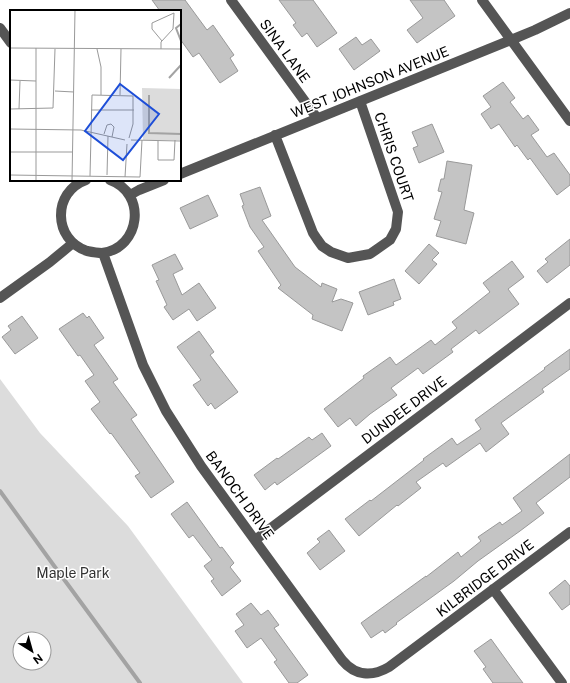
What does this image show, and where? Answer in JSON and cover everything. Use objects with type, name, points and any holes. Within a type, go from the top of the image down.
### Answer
[{"type":"street","name":"SINA LANE","points":[[231,0],[317,118]]},
{"type":"street","points":[[482,0],[570,121]]},
{"type":"street","name":"WEST JOHNSON AVENUE","points":[[181,174],[511,40],[570,13]]},
{"type":"street","points":[[0,28],[10,42]]},
{"type":"street","name":"CHRIS COURT","points":[[275,135],[313,233],[322,246],[331,252],[348,258],[370,254],[390,240],[396,229],[398,212],[360,101]]},
{"type":"street","points":[[82,181],[74,186],[64,201],[61,210],[63,228],[73,243],[82,249],[92,252],[102,252],[114,249],[125,242],[132,231],[135,219],[134,207],[130,195],[119,184],[112,181]]},
{"type":"street","points":[[130,195],[162,181]]},
{"type":"street","points":[[0,298],[50,262],[73,243]]},
{"type":"street","name":"BANOCH DRIVE","points":[[102,252],[143,365],[166,411],[201,466],[345,664],[355,671],[363,674],[371,674],[389,667],[417,646]]},
{"type":"street","name":"DUNDEE DRIVE","points":[[255,540],[570,303]]},
{"type":"street","name":"KILBRIDGE DRIVE","points":[[417,646],[570,532]]},
{"type":"street","points":[[493,589],[562,683]]},
{"type":"green space","name":"Maple Park","points":[[0,379],[40,433],[128,526],[243,683],[0,683]]},
{"type":"building","points":[[152,0],[185,0],[207,30],[213,25],[234,55],[230,58],[238,71],[220,83],[199,53],[193,57],[181,40],[181,10],[159,10]]},
{"type":"building","points":[[279,0],[313,0],[337,33],[317,47],[307,33],[302,37],[293,25],[296,23]]},
{"type":"building","points":[[410,0],[444,0],[455,16],[417,43],[407,30],[423,18]]},
{"type":"building","points":[[356,37],[362,45],[371,39],[380,51],[354,70],[339,49]]},
{"type":"building","points":[[503,82],[515,98],[510,102],[523,119],[528,115],[539,130],[531,135],[547,157],[554,153],[570,175],[570,185],[557,195],[530,158],[528,160],[517,145],[515,147],[499,124],[491,129],[481,114],[491,107],[483,96]]},
{"type":"building","points":[[432,124],[444,152],[419,163],[413,148],[418,146],[412,132]]},
{"type":"building","points":[[447,161],[472,165],[464,210],[474,213],[466,244],[436,236],[441,221],[434,219],[442,192],[438,191],[441,179],[444,179]]},
{"type":"building","points":[[260,187],[271,216],[262,220],[295,267],[321,287],[322,283],[337,289],[332,302],[341,299],[353,303],[342,331],[312,319],[313,315],[278,288],[281,285],[258,251],[264,247],[250,227],[242,206],[244,205],[240,194]]},
{"type":"building","points":[[208,195],[218,216],[190,229],[180,208]]},
{"type":"building","points":[[570,239],[570,265],[547,283],[537,271],[548,262],[545,259]]},
{"type":"building","points":[[429,244],[439,253],[432,260],[437,264],[419,284],[405,271]]},
{"type":"building","points":[[175,254],[183,269],[173,274],[182,295],[199,283],[216,308],[197,321],[189,309],[173,320],[164,307],[167,305],[156,281],[159,280],[152,265]]},
{"type":"building","points":[[512,261],[524,277],[508,289],[519,304],[479,334],[476,330],[451,349],[453,352],[423,374],[418,368],[391,388],[397,395],[356,426],[350,418],[338,427],[324,409],[364,378],[363,376],[390,357],[396,365],[431,340],[435,345],[457,328],[452,322],[490,292],[483,283]]},
{"type":"building","points":[[394,279],[401,299],[393,302],[394,305],[368,315],[359,292]]},
{"type":"building","points":[[83,313],[87,318],[89,316],[104,338],[94,345],[118,379],[113,382],[137,415],[131,419],[174,482],[151,498],[135,476],[140,473],[111,433],[110,434],[91,409],[100,402],[85,381],[94,375],[80,355],[78,356],[59,329]]},
{"type":"building","points":[[22,316],[38,338],[15,354],[2,337],[11,330],[8,326]]},
{"type":"building","points":[[199,331],[214,352],[210,355],[238,392],[215,409],[211,403],[208,406],[193,385],[201,380],[177,347]]},
{"type":"building","points":[[570,349],[570,369],[542,389],[544,392],[501,423],[509,434],[486,452],[480,443],[446,467],[443,463],[416,482],[421,488],[398,506],[397,505],[359,536],[345,519],[370,500],[371,501],[424,460],[423,459],[452,438],[457,445],[481,429],[475,420]]},
{"type":"building","points":[[322,433],[331,446],[277,485],[275,482],[265,490],[254,475],[309,437],[312,440]]},
{"type":"building","points":[[570,454],[570,477],[536,503],[544,513],[478,561],[385,633],[383,630],[371,638],[361,623],[426,577],[458,552],[461,557],[481,541],[478,537],[500,522],[502,525],[522,511],[513,498]]},
{"type":"building","points":[[187,502],[220,548],[222,547],[234,563],[230,567],[241,581],[222,596],[211,581],[214,579],[204,566],[212,560],[193,535],[189,538],[171,514]]},
{"type":"building","points":[[329,530],[345,551],[320,570],[307,553],[320,542],[317,539]]},
{"type":"building","points":[[565,580],[570,586],[570,604],[562,610],[549,593]]},
{"type":"building","points":[[251,603],[261,615],[268,610],[279,625],[274,628],[308,675],[297,683],[289,683],[274,662],[277,660],[261,638],[247,648],[235,631],[244,625],[236,614]]},
{"type":"building","points":[[491,639],[523,683],[493,683],[483,669],[486,667],[474,651]]},
{"type":"waterway","points":[[0,491],[140,683]]}]
